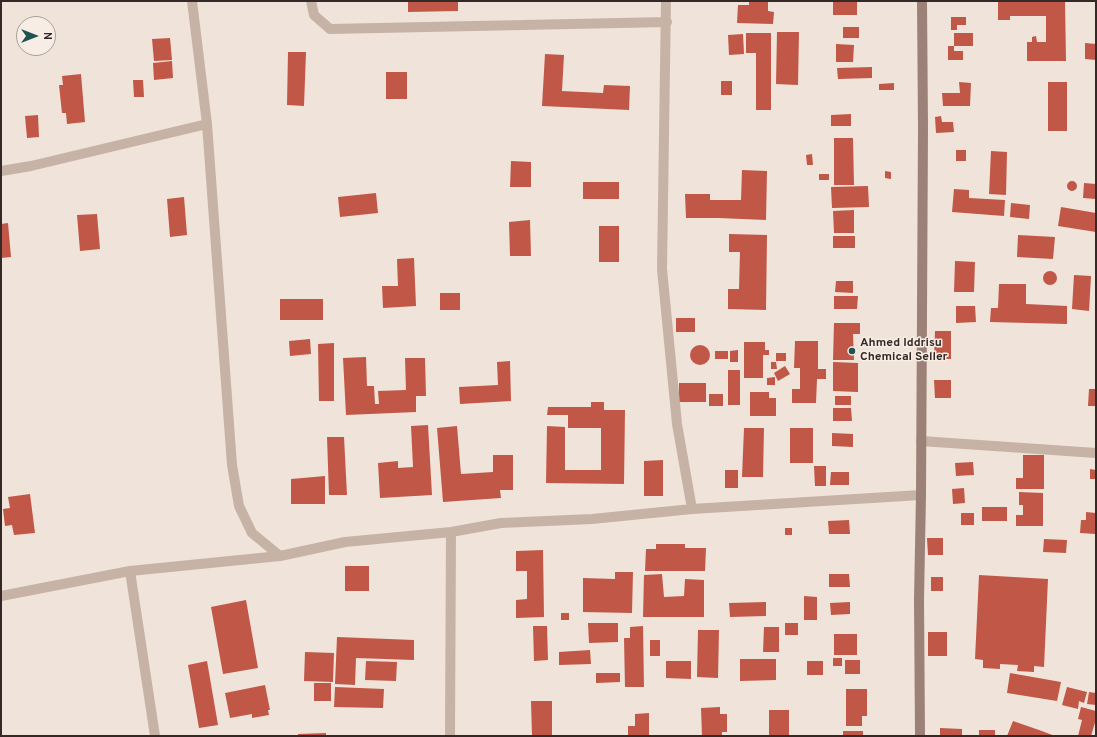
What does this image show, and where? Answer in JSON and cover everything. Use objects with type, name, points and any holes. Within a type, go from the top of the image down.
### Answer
[{"type":"main road","points":[[920,736],[919,599],[923,136],[922,1]]},
{"type":"street","points":[[192,1],[207,124],[232,465],[238,506],[252,533],[280,556]]},
{"type":"street","points":[[311,1],[314,15],[330,29],[667,22]]},
{"type":"street","points":[[666,1],[667,22],[662,269],[677,424],[692,510]]},
{"type":"street","points":[[1,171],[30,166],[207,124]]},
{"type":"street","points":[[921,440],[1096,453]]},
{"type":"street","points":[[1,596],[130,571],[280,556],[345,542],[451,532],[500,523],[592,519],[692,510],[921,495]]},
{"type":"street","points":[[450,736],[451,532]]},
{"type":"street","points":[[130,571],[155,736]]},
{"type":"building","points":[[408,1],[458,1],[458,11],[408,12]]},
{"type":"building","points":[[749,1],[768,1],[768,11],[774,12],[773,24],[737,23],[738,5],[749,5]]},
{"type":"building","points":[[833,1],[857,1],[857,15],[833,15]]},
{"type":"building","points":[[998,1],[1065,1],[1066,61],[1027,61],[1027,42],[1032,42],[1032,37],[1036,36],[1037,42],[1046,42],[1046,16],[1010,16],[1010,20],[998,20]]},
{"type":"building","points":[[951,17],[966,17],[966,25],[957,25],[957,30],[951,30]]},
{"type":"building","points":[[843,27],[859,27],[859,38],[843,38]]},
{"type":"building","points":[[777,32],[799,32],[798,85],[776,84]]},
{"type":"building","points":[[746,33],[771,33],[771,110],[756,110],[756,53],[746,53]]},
{"type":"building","points":[[954,33],[973,33],[973,46],[954,46]]},
{"type":"building","points":[[743,34],[744,54],[729,55],[728,35]]},
{"type":"building","points":[[170,38],[172,60],[154,61],[152,39]]},
{"type":"building","points":[[1085,43],[1096,44],[1096,60],[1085,59]]},
{"type":"building","points":[[836,44],[854,45],[853,62],[836,62]]},
{"type":"building","points":[[948,46],[954,46],[954,51],[963,51],[963,60],[948,60]]},
{"type":"building","points":[[288,52],[306,52],[304,106],[287,105]]},
{"type":"building","points":[[545,54],[564,55],[562,91],[603,93],[604,85],[630,86],[629,110],[542,106]]},
{"type":"building","points":[[172,61],[173,78],[154,80],[153,63]]},
{"type":"building","points":[[872,67],[872,78],[838,79],[837,68]]},
{"type":"building","points":[[386,72],[407,72],[407,99],[386,99]]},
{"type":"building","points":[[81,74],[85,122],[67,124],[66,113],[62,113],[59,85],[63,85],[62,76]]},
{"type":"building","points":[[133,80],[143,80],[144,97],[134,97]]},
{"type":"building","points":[[721,81],[732,81],[732,95],[721,95]]},
{"type":"building","points":[[959,82],[971,83],[970,106],[943,106],[942,93],[960,93]]},
{"type":"building","points":[[1048,82],[1067,82],[1067,131],[1048,131]]},
{"type":"building","points":[[894,83],[894,90],[879,90],[879,84]]},
{"type":"building","points":[[851,114],[851,126],[831,126],[831,115]]},
{"type":"building","points":[[38,115],[39,137],[27,138],[25,116]]},
{"type":"building","points":[[941,116],[942,122],[953,122],[954,132],[936,133],[935,117]]},
{"type":"building","points":[[834,138],[853,138],[854,185],[834,185]]},
{"type":"building","points":[[956,150],[966,150],[966,161],[956,161]]},
{"type":"building","points":[[991,151],[1007,152],[1006,195],[989,194]]},
{"type":"building","points":[[812,154],[813,165],[807,165],[806,155]]},
{"type":"building","points":[[511,161],[531,162],[531,187],[510,187]]},
{"type":"building","points":[[742,170],[767,171],[766,220],[686,218],[685,194],[710,194],[710,200],[741,200]]},
{"type":"building","points":[[885,171],[891,172],[891,179],[885,178]]},
{"type":"building","points":[[819,174],[829,174],[829,180],[819,180]]},
{"type":"building","points":[[1070,181],[1074,181],[1076,182],[1076,190],[1070,191],[1067,188],[1067,184]]},
{"type":"building","points":[[583,182],[619,182],[619,199],[583,199]]},
{"type":"building","points":[[1084,183],[1096,184],[1096,199],[1083,198]]},
{"type":"building","points":[[868,186],[869,207],[832,208],[831,187]]},
{"type":"building","points":[[954,189],[969,190],[969,198],[1005,200],[1004,216],[952,212]]},
{"type":"building","points":[[376,193],[378,213],[340,217],[338,197]]},
{"type":"building","points":[[184,197],[187,235],[170,237],[167,199]]},
{"type":"building","points":[[1011,203],[1030,205],[1029,219],[1010,217]]},
{"type":"building","points":[[1061,207],[1096,213],[1096,232],[1058,226]]},
{"type":"building","points":[[854,210],[854,233],[834,233],[833,211]]},
{"type":"building","points":[[97,214],[100,249],[80,251],[77,215]]},
{"type":"building","points":[[530,220],[531,256],[510,256],[509,222]]},
{"type":"building","points":[[8,223],[11,257],[1,258],[1,224]]},
{"type":"building","points":[[599,226],[619,226],[619,262],[599,262]]},
{"type":"building","points":[[729,234],[767,235],[766,310],[728,309],[728,289],[739,289],[740,252],[729,252]]},
{"type":"building","points":[[1018,235],[1055,237],[1053,259],[1017,257]]},
{"type":"building","points":[[833,236],[855,236],[855,248],[833,248]]},
{"type":"building","points":[[414,258],[416,306],[383,308],[382,286],[398,286],[397,259]]},
{"type":"building","points":[[955,261],[975,262],[974,292],[954,292]]},
{"type":"building","points":[[1050,271],[1055,273],[1057,278],[1055,283],[1050,285],[1045,283],[1043,278],[1045,273]]},
{"type":"building","points":[[1074,275],[1091,276],[1089,311],[1072,309]]},
{"type":"building","points":[[836,281],[853,281],[853,293],[835,292]]},
{"type":"building","points":[[999,284],[1026,284],[1026,304],[1067,306],[1067,324],[990,322],[991,308],[998,308]]},
{"type":"building","points":[[440,293],[460,293],[460,310],[440,310]]},
{"type":"building","points":[[834,296],[858,296],[857,309],[834,309]]},
{"type":"building","points":[[280,299],[323,299],[323,320],[280,320]]},
{"type":"building","points":[[956,306],[975,306],[976,322],[956,323]]},
{"type":"building","points":[[676,318],[695,318],[695,332],[676,332]]},
{"type":"building","points":[[834,323],[860,323],[860,334],[853,334],[854,360],[833,360]]},
{"type":"building","points":[[935,331],[951,331],[951,359],[934,359]]},
{"type":"building","points":[[310,339],[311,354],[290,356],[289,341]]},
{"type":"building","points":[[795,341],[818,341],[818,369],[826,369],[826,379],[817,379],[816,403],[792,403],[792,389],[800,389],[800,368],[794,368]]},
{"type":"building","points":[[744,342],[765,342],[765,350],[769,350],[769,355],[763,355],[763,378],[744,378]]},
{"type":"building","points":[[334,343],[334,401],[319,401],[318,344]]},
{"type":"building","points":[[700,345],[707,348],[710,355],[707,362],[700,365],[693,362],[690,355],[693,348]]},
{"type":"building","points":[[738,350],[738,362],[730,362],[730,351]]},
{"type":"building","points":[[715,351],[728,351],[728,359],[715,359]]},
{"type":"building","points":[[776,353],[786,353],[786,361],[776,361]]},
{"type":"building","points":[[366,357],[367,386],[374,386],[375,404],[379,404],[378,391],[406,390],[405,358],[425,358],[426,396],[416,396],[416,412],[346,415],[343,358]]},
{"type":"building","points":[[510,361],[511,401],[460,404],[459,387],[498,385],[497,362]]},
{"type":"building","points":[[771,362],[776,362],[777,369],[771,369]]},
{"type":"building","points":[[833,362],[858,363],[858,392],[833,391]]},
{"type":"building","points":[[785,366],[790,374],[778,381],[774,373]]},
{"type":"building","points":[[728,370],[740,370],[740,405],[728,405]]},
{"type":"building","points":[[775,377],[775,385],[767,385],[767,378]]},
{"type":"building","points":[[934,380],[951,380],[951,398],[935,398]]},
{"type":"building","points":[[679,383],[706,383],[706,402],[679,402]]},
{"type":"building","points":[[1089,389],[1096,389],[1096,406],[1088,406]]},
{"type":"building","points":[[750,392],[769,392],[769,398],[776,398],[776,416],[750,416]]},
{"type":"building","points":[[709,394],[723,394],[723,406],[709,406]]},
{"type":"building","points":[[835,396],[851,396],[851,405],[835,405]]},
{"type":"building","points":[[591,402],[604,402],[604,410],[625,410],[624,484],[546,483],[547,426],[565,427],[565,470],[601,470],[601,428],[568,428],[568,415],[547,415],[548,407],[591,407]]},
{"type":"building","points":[[833,408],[851,408],[852,421],[833,421]]},
{"type":"building","points":[[428,425],[432,495],[380,498],[378,463],[398,461],[398,468],[413,467],[411,426]]},
{"type":"building","points":[[457,426],[461,474],[493,472],[493,455],[513,455],[513,490],[500,490],[501,498],[443,502],[437,428]]},
{"type":"building","points":[[744,428],[764,428],[763,477],[742,477]]},
{"type":"building","points":[[790,428],[813,428],[813,463],[790,463]]},
{"type":"building","points":[[832,433],[853,434],[853,447],[832,446]]},
{"type":"building","points":[[327,437],[344,437],[347,495],[329,495]]},
{"type":"building","points":[[1023,455],[1044,455],[1044,489],[1016,489],[1016,478],[1023,478]]},
{"type":"building","points":[[663,460],[663,496],[644,496],[644,461]]},
{"type":"building","points":[[973,462],[974,475],[956,476],[955,463]]},
{"type":"building","points":[[814,466],[826,466],[826,486],[815,486]]},
{"type":"building","points":[[1090,469],[1096,470],[1096,479],[1090,479]]},
{"type":"building","points":[[725,470],[738,470],[738,488],[725,488]]},
{"type":"building","points":[[831,472],[849,472],[849,485],[830,485]]},
{"type":"building","points":[[325,476],[325,504],[291,504],[291,479]]},
{"type":"building","points":[[964,488],[965,503],[953,504],[952,489]]},
{"type":"building","points":[[1019,492],[1043,493],[1043,526],[1016,526],[1016,515],[1023,515],[1023,505],[1019,505]]},
{"type":"building","points":[[30,494],[35,533],[14,535],[12,525],[5,526],[3,509],[10,508],[8,497]]},
{"type":"building","points":[[982,507],[1007,507],[1007,521],[982,521]]},
{"type":"building","points":[[1086,512],[1096,513],[1096,534],[1080,533],[1081,520],[1086,520]]},
{"type":"building","points":[[961,513],[974,513],[974,525],[961,525]]},
{"type":"building","points":[[849,520],[850,534],[829,534],[828,521]]},
{"type":"building","points":[[785,528],[792,528],[792,535],[785,535]]},
{"type":"building","points":[[927,538],[943,538],[943,555],[928,555]]},
{"type":"building","points":[[1044,539],[1067,540],[1066,553],[1043,552]]},
{"type":"building","points":[[656,544],[685,544],[685,548],[706,548],[705,571],[645,571],[646,549],[656,549]]},
{"type":"building","points":[[543,550],[544,617],[516,618],[516,600],[527,599],[527,571],[516,571],[516,551]]},
{"type":"building","points":[[345,566],[369,566],[369,591],[345,591]]},
{"type":"building","points":[[615,572],[633,572],[632,613],[583,612],[583,578],[615,579]]},
{"type":"building","points":[[662,574],[664,597],[684,596],[685,579],[704,580],[704,617],[643,617],[644,575]]},
{"type":"building","points":[[829,574],[849,574],[850,587],[829,587]]},
{"type":"building","points":[[979,575],[1048,579],[1044,667],[1034,666],[1034,672],[1017,671],[1018,665],[1000,664],[1000,669],[983,668],[983,660],[975,659]]},
{"type":"building","points":[[931,577],[943,577],[943,591],[931,591]]},
{"type":"building","points":[[804,596],[817,597],[817,620],[804,620]]},
{"type":"building","points":[[246,600],[258,668],[223,674],[211,607]]},
{"type":"building","points":[[766,602],[766,616],[730,617],[729,603]]},
{"type":"building","points":[[850,602],[850,614],[831,615],[830,603]]},
{"type":"building","points":[[561,613],[569,613],[569,620],[561,620]]},
{"type":"building","points":[[588,623],[618,623],[618,642],[589,643]]},
{"type":"building","points":[[785,623],[798,623],[798,635],[785,635]]},
{"type":"building","points":[[533,626],[547,626],[548,660],[534,661]]},
{"type":"building","points":[[643,626],[644,687],[625,687],[624,638],[630,638],[630,627]]},
{"type":"building","points":[[764,627],[779,627],[779,652],[763,652]]},
{"type":"building","points":[[698,630],[719,630],[718,678],[697,677]]},
{"type":"building","points":[[928,632],[947,632],[947,656],[928,656]]},
{"type":"building","points":[[834,634],[857,634],[857,655],[834,655]]},
{"type":"building","points":[[337,637],[414,640],[414,660],[356,658],[355,685],[335,684]]},
{"type":"building","points":[[650,640],[660,640],[660,656],[650,656]]},
{"type":"building","points":[[590,650],[591,664],[559,665],[559,652]]},
{"type":"building","points":[[305,652],[334,653],[333,682],[304,681]]},
{"type":"building","points":[[833,658],[842,658],[842,666],[833,666]]},
{"type":"building","points":[[740,659],[776,659],[776,680],[740,681]]},
{"type":"building","points":[[845,660],[860,660],[860,674],[845,674]]},
{"type":"building","points":[[207,661],[218,725],[199,728],[188,665]]},
{"type":"building","points":[[366,661],[397,662],[396,681],[365,680]]},
{"type":"building","points":[[666,661],[691,661],[691,679],[666,678]]},
{"type":"building","points":[[807,661],[823,661],[823,675],[807,675]]},
{"type":"building","points":[[596,673],[620,673],[620,682],[596,683]]},
{"type":"building","points":[[1010,673],[1061,682],[1057,701],[1007,693]]},
{"type":"building","points":[[314,683],[331,683],[331,701],[314,701]]},
{"type":"building","points":[[265,685],[270,710],[268,710],[269,715],[252,718],[252,714],[230,718],[225,693]]},
{"type":"building","points":[[335,687],[384,689],[383,708],[334,707]]},
{"type":"building","points":[[1067,687],[1087,692],[1084,703],[1079,701],[1078,709],[1062,705]]},
{"type":"building","points":[[846,689],[867,689],[867,716],[862,716],[862,726],[846,726]]},
{"type":"building","points":[[1089,692],[1096,693],[1096,705],[1087,704]]},
{"type":"building","points":[[531,701],[552,701],[552,736],[532,736]]},
{"type":"building","points":[[720,707],[720,714],[727,714],[727,732],[722,732],[722,736],[702,736],[701,708]]},
{"type":"building","points":[[1081,707],[1096,711],[1096,719],[1091,736],[1078,736],[1082,720],[1078,719]]},
{"type":"building","points":[[769,710],[789,710],[789,736],[769,736]]},
{"type":"building","points":[[649,713],[649,736],[628,736],[628,726],[635,726],[635,714]]},
{"type":"building","points":[[1013,721],[1039,730],[1055,736],[1007,736]]},
{"type":"building","points":[[940,728],[962,729],[962,736],[940,736]]},
{"type":"building","points":[[979,730],[995,730],[995,736],[979,736]]},
{"type":"building","points":[[843,731],[863,731],[863,736],[843,736]]},
{"type":"building","points":[[326,733],[326,736],[298,736],[298,734]]},
{"type":"place","name":"Ahmed Iddrisu Chemical Seller","points":[[852,351]]}]
